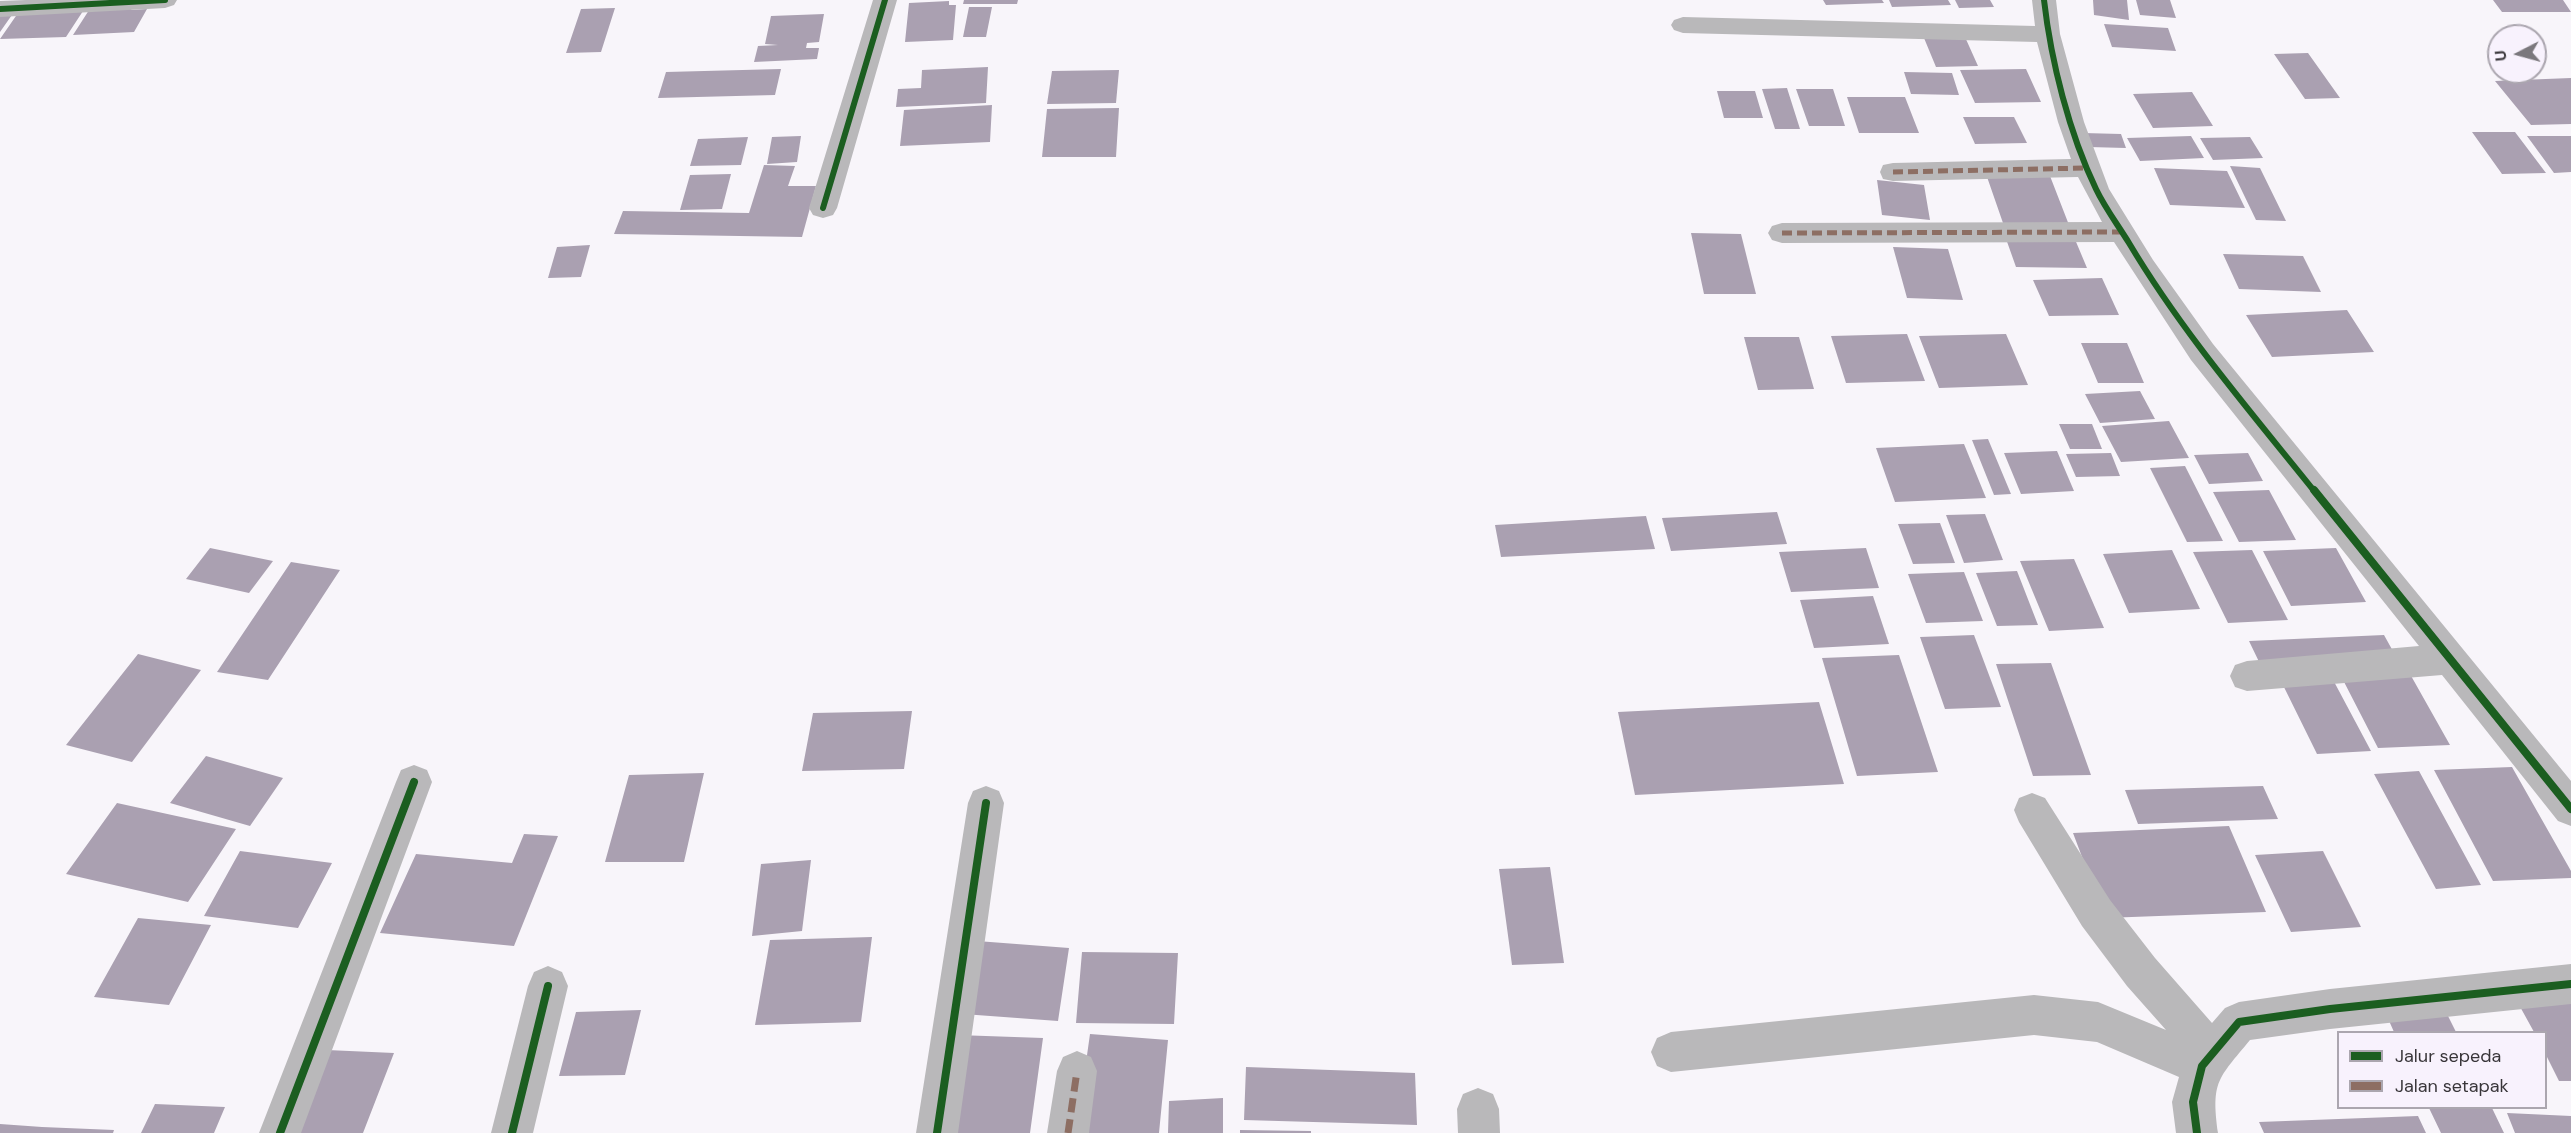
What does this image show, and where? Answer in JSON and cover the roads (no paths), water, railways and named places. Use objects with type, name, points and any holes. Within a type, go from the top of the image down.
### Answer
[{"type":"street","points":[[0,9],[165,0]]},
{"type":"street","points":[[823,208],[885,0]]},
{"type":"street","points":[[2044,0],[2049,34],[2071,122],[2096,189],[2122,232],[2202,352],[2571,809]]},
{"type":"street","points":[[1683,25],[2049,34]]},
{"type":"street","points":[[1893,172],[2088,168]]},
{"type":"street","points":[[1782,232],[2122,232]]},
{"type":"street","points":[[2247,676],[2450,659]]},
{"type":"street","points":[[280,1133],[414,782]]},
{"type":"street","points":[[937,1133],[986,803]]},
{"type":"street","points":[[2032,810],[2096,913],[2208,1060]]},
{"type":"street","points":[[2197,1133],[2193,1102],[2208,1060],[2239,1022],[2330,1009],[2571,984]]},
{"type":"street","points":[[512,1133],[548,986]]},
{"type":"street","points":[[1671,1052],[2034,1015],[2098,1022],[2208,1060]]},
{"type":"street","points":[[1068,1133],[1077,1071]]}]
